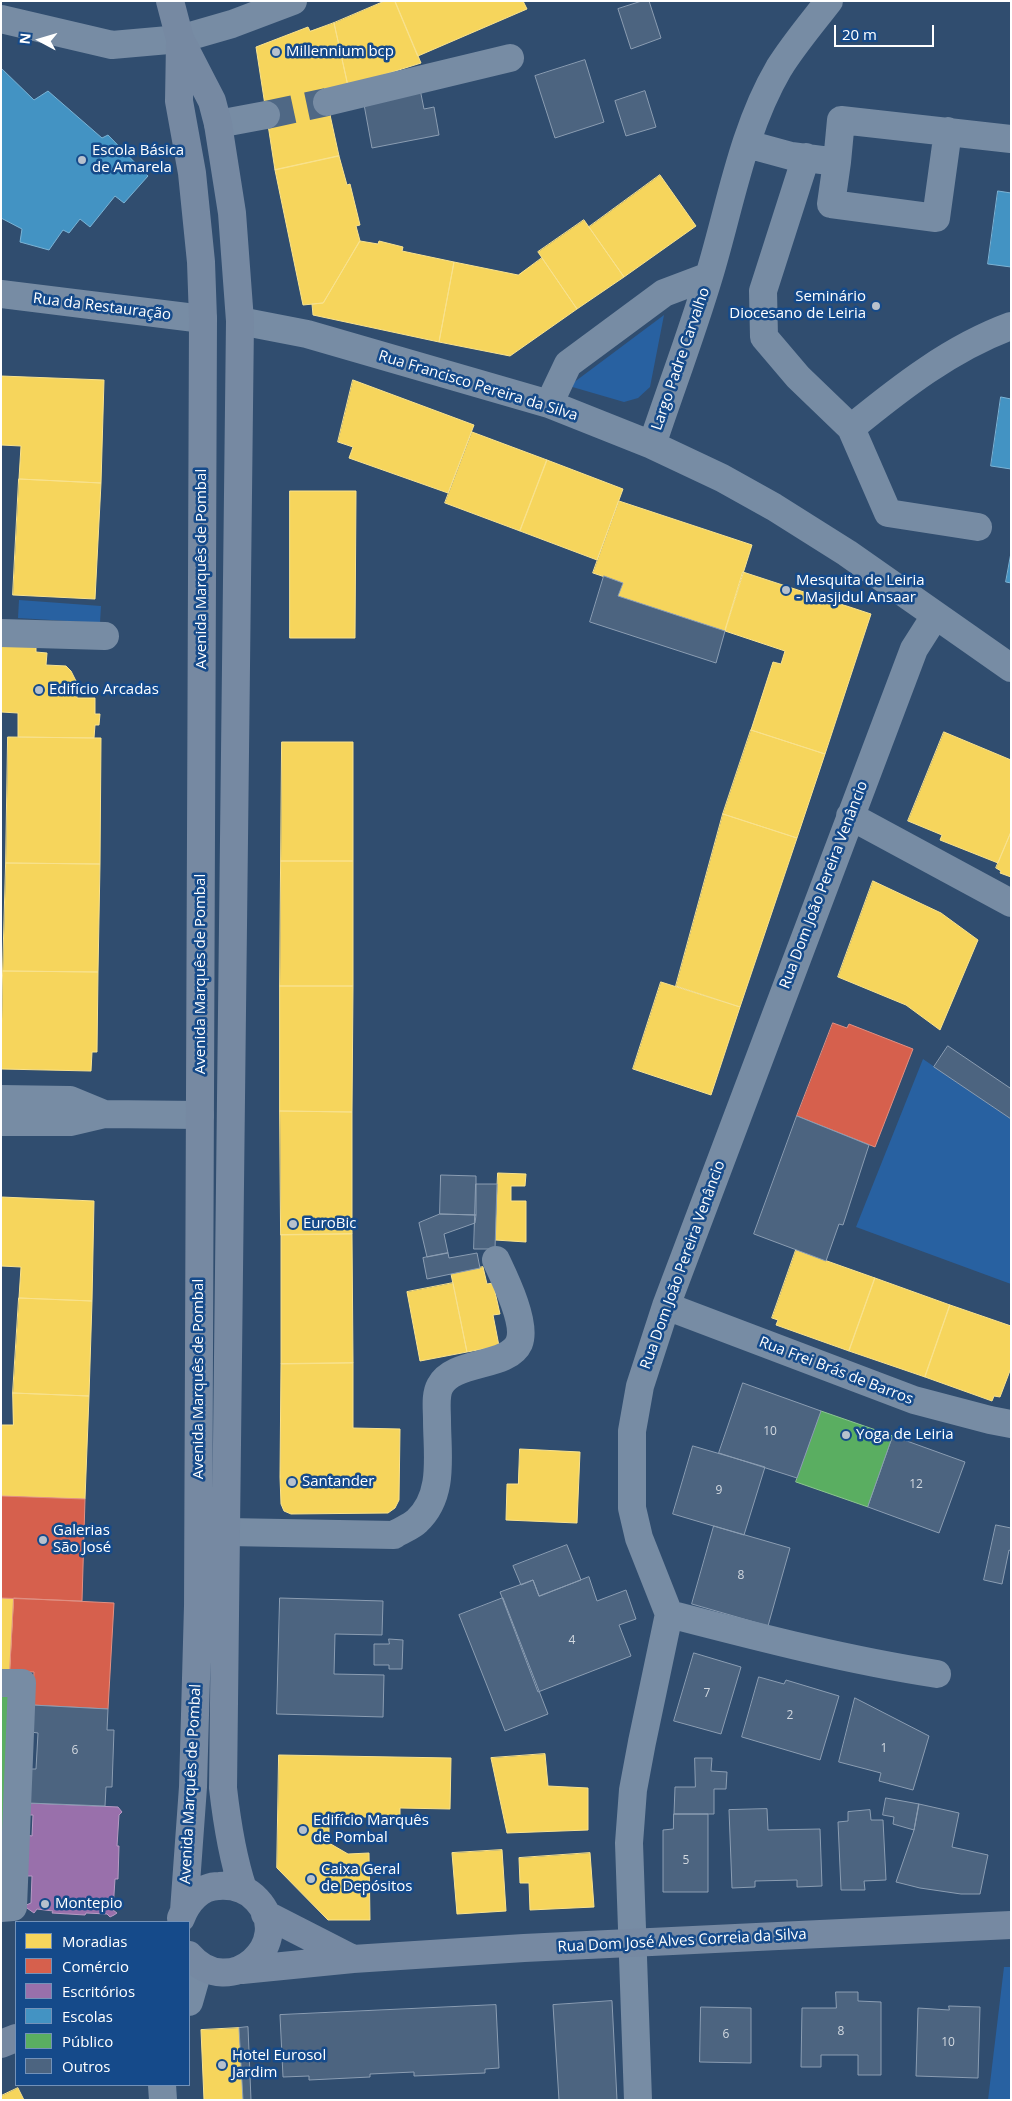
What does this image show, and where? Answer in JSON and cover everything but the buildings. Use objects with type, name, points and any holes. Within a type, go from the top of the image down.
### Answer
[{"type":"main road","name":"Avenida Marquês de Pombal","points":[[170,1],[180,39],[212,102],[218,124],[232,213],[240,321],[223,1788],[228,1833],[234,1862],[243,1889]]},
{"type":"main road","name":"Avenida Marquês de Pombal","points":[[180,39],[179,101],[193,183],[201,262],[203,319],[198,1606],[193,1787],[182,1917]]},
{"type":"main road","points":[[203,319],[240,321]]},
{"type":"main road","points":[[182,1917],[191,1899],[202,1890],[215,1886],[229,1886],[243,1889],[260,1904],[268,1926],[264,1946],[253,1963],[232,1972],[209,1971],[196,1964],[190,1956]]},
{"type":"main road","name":"Rua Dom José Alves Correia da Silva","points":[[265,1914],[353,1958]]},
{"type":"main road","name":"Rua Dom José Alves Correia da Silva","points":[[191,1989],[232,1972],[353,1958],[1011,1925]]},
{"type":"main road","points":[[1,2044],[15,2038]]},
{"type":"street","points":[[1,19],[112,45],[180,39],[232,24],[293,1]]},
{"type":"street","points":[[709,276],[746,144],[761,106],[779,69],[829,1]]},
{"type":"street","points":[[327,102],[510,58]]},
{"type":"street","points":[[218,124],[266,114]]},
{"type":"street","points":[[948,131],[936,218],[831,204],[842,120],[948,131],[1011,138]]},
{"type":"street","points":[[746,144],[791,156],[836,162]]},
{"type":"street","points":[[806,157],[763,291],[764,337],[798,376],[851,428],[888,513],[978,527]]},
{"type":"street","name":"Largo Padre Carvalho","points":[[548,404],[568,364],[664,293],[709,276]]},
{"type":"street","name":"Largo Padre Carvalho","points":[[652,444],[709,276]]},
{"type":"street","name":"Rua da Restauração","points":[[1,294],[203,319]]},
{"type":"street","name":"Rua Francisco Pereira da Silva","points":[[240,321],[307,334],[548,404],[652,444],[722,478],[774,507],[847,553],[1011,668]]},
{"type":"street","points":[[851,428],[913,378],[986,335],[1011,326]]},
{"type":"street","name":"Rua Dom João Pereira Venâncio","points":[[669,1614],[639,1538],[632,1508],[632,1431],[640,1386],[666,1306],[914,648],[935,616]]},
{"type":"street","points":[[1,633],[105,636]]},
{"type":"street","points":[[850,816],[1011,903]]},
{"type":"street","points":[[1,1099],[70,1100],[104,1114]]},
{"type":"street","points":[[1,1122],[70,1122],[104,1114],[200,1115]]},
{"type":"street","points":[[227,1532],[394,1535],[417,1521],[432,1502],[437,1485],[437,1402],[440,1385],[453,1373],[509,1354],[519,1345],[522,1332],[509,1287],[496,1260]]},
{"type":"street","name":"Rua Frei Brás de Barros","points":[[666,1306],[914,1400],[1011,1424]]},
{"type":"street","points":[[638,2100],[631,1944],[629,1843],[633,1790],[669,1614],[811,1650],[892,1667],[937,1674]]},
{"type":"street","points":[[1,1683],[22,1683],[13,1907],[1,1908]]},
{"type":"street","points":[[162,2086],[163,2100]]},
{"type":"shaded area","points":[[664,315],[650,387],[638,398],[624,402],[569,386]]},
{"type":"shaded area","points":[[19,600],[101,606],[100,623],[18,618]]},
{"type":"shaded area","points":[[923,1059],[1011,1119],[1011,1284],[856,1227]]},
{"type":"shaded area","points":[[1004,1967],[1011,1967],[1011,2100],[988,2100]]},
{"type":"tunnel","points":[[266,115],[327,102]]},
{"type":"place","name":"Millennium bcp","points":[[276,52]]},
{"type":"place","name":"Escola Básica de Amarela","points":[[82,160]]},
{"type":"place","name":"Seminário Diocesano de Leiria","points":[[876,306]]},
{"type":"place","name":"Mesquita de Leiria - Masjidul Ansaar","points":[[786,590]]},
{"type":"place","name":"Edifício Arcadas","points":[[39,690]]},
{"type":"place","name":"EuroBic","points":[[293,1224]]},
{"type":"place","name":"Yoga de Leiria","points":[[846,1435]]},
{"type":"place","name":"Santander","points":[[292,1482]]},
{"type":"place","name":"Galerias São José","points":[[43,1540]]},
{"type":"place","name":"Edifício Marquês de Pombal","points":[[303,1830]]},
{"type":"place","name":"Caixa Geral de Depósitos","points":[[311,1879]]},
{"type":"place","name":"Montepio","points":[[45,1904]]},
{"type":"place","name":"Hotel Eurosol Jardim","points":[[222,2065]]}]
